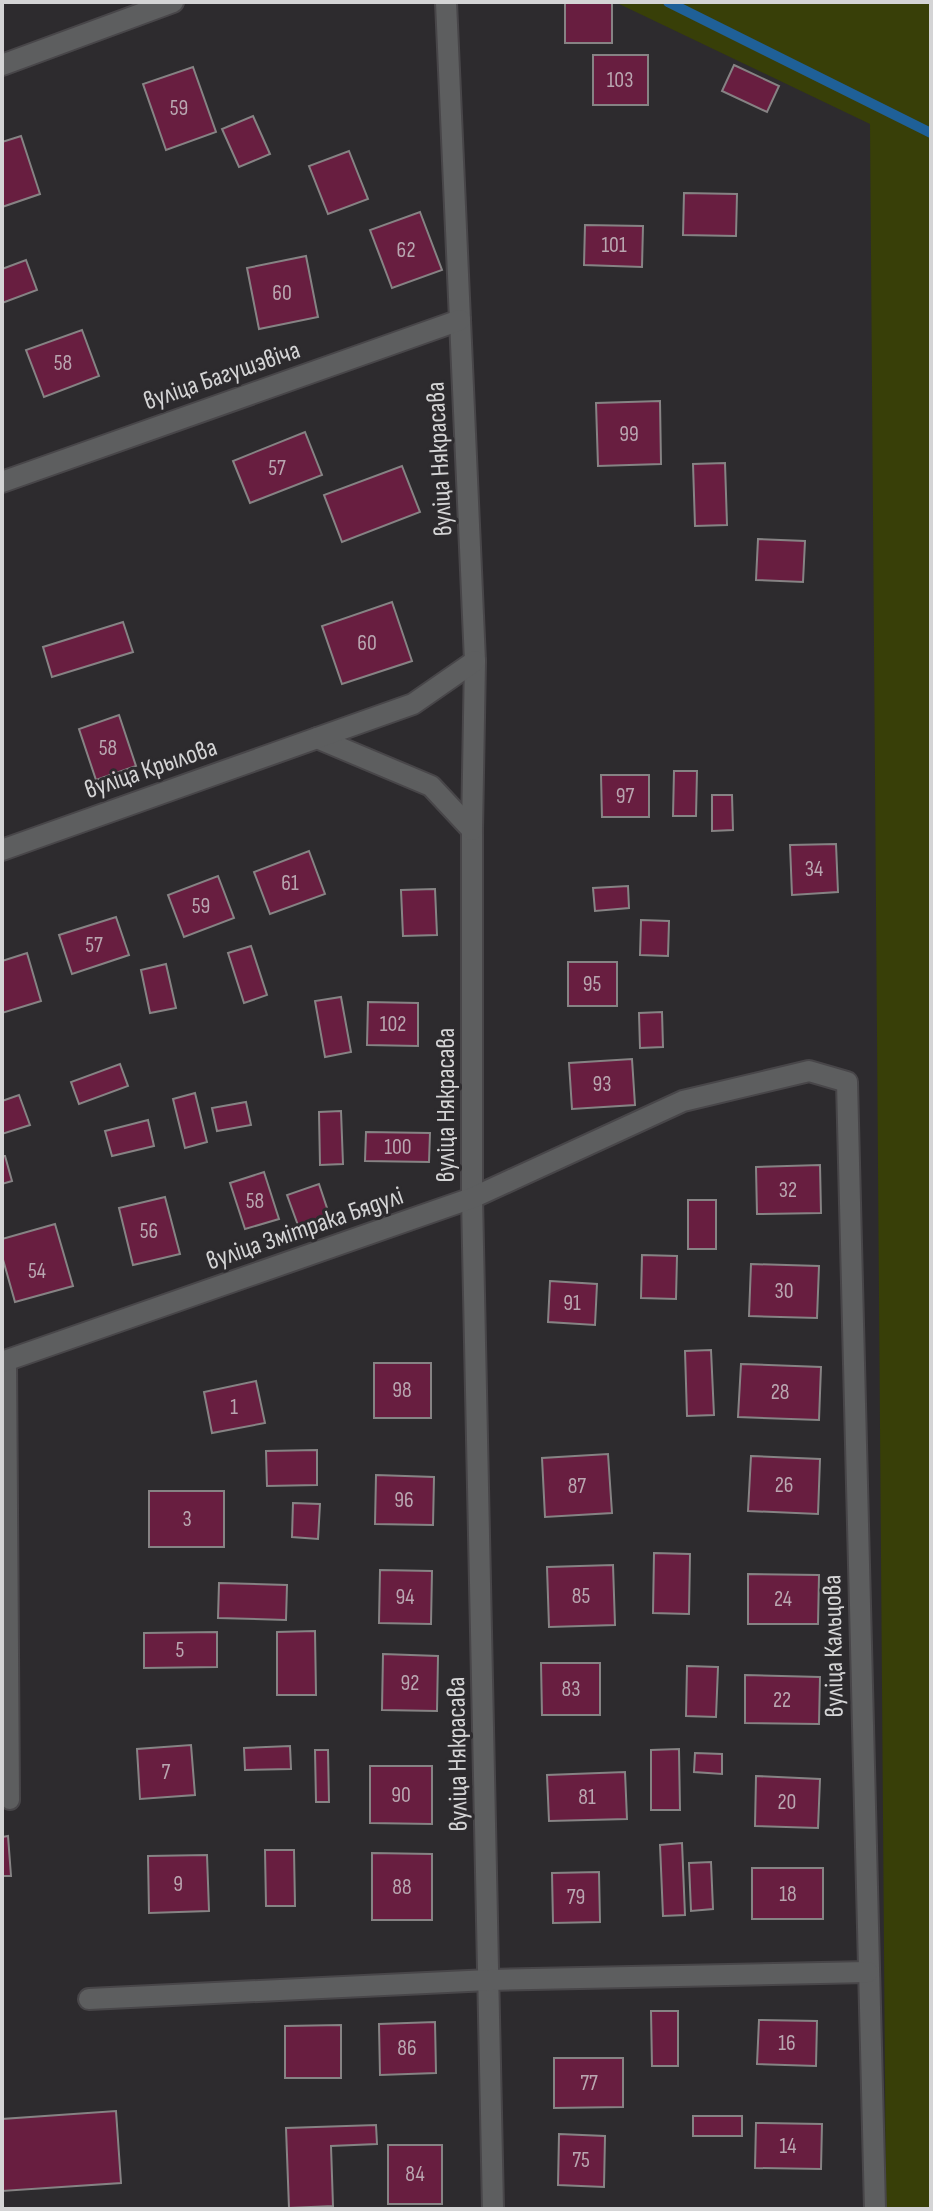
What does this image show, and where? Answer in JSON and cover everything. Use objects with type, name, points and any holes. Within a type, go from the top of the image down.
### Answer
[{"type":"street","points":[[2,65],[173,2]]},
{"type":"street","name":"вуліца Някрасава","points":[[446,2],[475,661],[472,1198],[493,2209]]},
{"type":"street","name":"вуліца Багушэвіча","points":[[2,482],[460,320]]},
{"type":"street","name":"вуліца Крылова","points":[[2,850],[413,704],[475,661]]},
{"type":"street","points":[[317,738],[431,786],[472,830]]},
{"type":"street","name":"вуліца Змітрака Бядулі","points":[[4,1361],[472,1198],[683,1101],[809,1071],[847,1082]]},
{"type":"street","name":"вуліца Кальцова","points":[[847,1082],[875,2209]]},
{"type":"street","points":[[89,1999],[489,1980],[868,1972]]},
{"type":"lane","points":[[4,1361],[10,1800]]},
{"type":"green space","points":[[615,2],[931,2],[931,2209],[886,2209],[870,124]]},
{"type":"building","points":[[565,2],[612,2],[612,43],[565,43]]},
{"type":"building","points":[[593,55],[648,55],[648,105],[593,105]]},
{"type":"building","points":[[734,65],[779,86],[767,112],[722,91]]},
{"type":"building","points":[[193,67],[216,132],[166,150],[143,84]]},
{"type":"building","points":[[253,116],[270,154],[239,167],[222,129]]},
{"type":"building","points":[[21,136],[40,194],[2,207],[2,142]]},
{"type":"building","points":[[349,151],[368,199],[328,214],[309,166]]},
{"type":"building","points":[[684,193],[737,194],[736,236],[683,235]]},
{"type":"building","points":[[420,212],[442,270],[392,288],[370,230]]},
{"type":"building","points":[[585,225],[643,226],[642,267],[584,265]]},
{"type":"building","points":[[306,256],[318,317],[259,329],[247,268]]},
{"type":"building","points":[[26,260],[37,290],[2,303],[2,269]]},
{"type":"building","points":[[82,330],[99,376],[44,397],[26,350]]},
{"type":"building","points":[[660,401],[661,464],[598,466],[596,403]]},
{"type":"building","points":[[305,432],[322,475],[250,503],[233,461]]},
{"type":"building","points":[[725,463],[727,525],[695,526],[693,464]]},
{"type":"building","points":[[402,466],[420,512],[342,542],[324,495]]},
{"type":"building","points":[[758,539],[805,541],[803,582],[756,580]]},
{"type":"building","points":[[392,602],[412,661],[342,684],[322,626]]},
{"type":"building","points":[[123,622],[133,652],[52,677],[43,647]]},
{"type":"building","points":[[119,715],[136,766],[96,780],[79,729]]},
{"type":"building","points":[[674,771],[697,771],[696,816],[673,816]]},
{"type":"building","points":[[601,775],[649,775],[649,817],[602,817]]},
{"type":"building","points":[[712,795],[732,795],[733,830],[712,831]]},
{"type":"building","points":[[836,844],[838,892],[792,895],[790,845]]},
{"type":"building","points":[[309,851],[325,894],[270,914],[254,872]]},
{"type":"building","points":[[218,876],[234,918],[184,937],[168,895]]},
{"type":"building","points":[[628,886],[629,908],[595,911],[593,888]]},
{"type":"building","points":[[435,889],[437,935],[403,936],[401,890]]},
{"type":"building","points":[[116,917],[129,955],[72,974],[59,935]]},
{"type":"building","points":[[641,920],[669,921],[668,956],[640,955]]},
{"type":"building","points":[[251,946],[267,995],[244,1003],[228,953]]},
{"type":"building","points":[[27,953],[41,1001],[2,1013],[2,961]]},
{"type":"building","points":[[568,962],[617,962],[617,1006],[568,1006]]},
{"type":"building","points":[[166,964],[176,1008],[150,1013],[141,970]]},
{"type":"building","points":[[341,997],[351,1052],[325,1057],[315,1001]]},
{"type":"building","points":[[368,1002],[418,1003],[418,1046],[367,1045]]},
{"type":"building","points":[[662,1012],[663,1047],[640,1048],[639,1013]]},
{"type":"building","points":[[632,1059],[635,1105],[572,1109],[569,1063]]},
{"type":"building","points":[[120,1064],[128,1086],[79,1104],[71,1082]]},
{"type":"building","points":[[195,1093],[207,1142],[185,1148],[173,1099]]},
{"type":"building","points":[[19,1095],[30,1125],[2,1134],[2,1101]]},
{"type":"building","points":[[246,1102],[251,1125],[217,1131],[212,1108]]},
{"type":"building","points":[[341,1111],[343,1164],[320,1165],[319,1112]]},
{"type":"building","points":[[148,1120],[154,1146],[112,1156],[105,1131]]},
{"type":"building","points":[[366,1132],[430,1133],[429,1162],[365,1161]]},
{"type":"building","points":[[2,1156],[5,1156],[12,1181],[2,1184]]},
{"type":"building","points":[[820,1165],[821,1213],[757,1214],[756,1167]]},
{"type":"building","points":[[264,1172],[279,1219],[245,1229],[230,1183]]},
{"type":"building","points":[[319,1184],[330,1217],[299,1228],[287,1195]]},
{"type":"building","points":[[165,1197],[180,1254],[133,1265],[119,1208]]},
{"type":"building","points":[[688,1200],[716,1200],[716,1249],[688,1249]]},
{"type":"building","points":[[55,1224],[73,1286],[15,1302],[2,1256],[2,1239]]},
{"type":"building","points":[[642,1255],[677,1256],[676,1299],[641,1298]]},
{"type":"building","points":[[751,1264],[819,1266],[817,1318],[749,1316]]},
{"type":"building","points":[[550,1281],[597,1284],[595,1325],[548,1322]]},
{"type":"building","points":[[711,1350],[714,1415],[687,1416],[685,1351]]},
{"type":"building","points":[[374,1363],[431,1363],[431,1418],[374,1418]]},
{"type":"building","points":[[741,1364],[821,1367],[819,1420],[738,1417]]},
{"type":"building","points":[[256,1381],[265,1423],[212,1433],[204,1392]]},
{"type":"building","points":[[317,1450],[317,1485],[267,1486],[266,1451]]},
{"type":"building","points":[[608,1454],[612,1513],[545,1517],[542,1458]]},
{"type":"building","points":[[751,1456],[820,1459],[818,1514],[748,1511]]},
{"type":"building","points":[[376,1475],[434,1477],[433,1525],[375,1524]]},
{"type":"building","points":[[149,1491],[224,1491],[224,1547],[149,1547]]},
{"type":"building","points":[[293,1503],[320,1504],[318,1539],[292,1537]]},
{"type":"building","points":[[654,1553],[690,1554],[689,1614],[653,1613]]},
{"type":"building","points":[[613,1565],[615,1625],[549,1627],[547,1567]]},
{"type":"building","points":[[380,1570],[432,1571],[431,1624],[379,1623]]},
{"type":"building","points":[[748,1574],[819,1575],[818,1624],[748,1624]]},
{"type":"building","points":[[219,1583],[287,1585],[286,1620],[218,1618]]},
{"type":"building","points":[[315,1631],[316,1695],[277,1695],[277,1632]]},
{"type":"building","points":[[217,1632],[217,1667],[144,1668],[144,1633]]},
{"type":"building","points":[[383,1654],[438,1656],[437,1711],[382,1710]]},
{"type":"building","points":[[541,1663],[600,1663],[600,1715],[542,1715]]},
{"type":"building","points":[[687,1666],[718,1667],[716,1717],[686,1716]]},
{"type":"building","points":[[745,1675],[820,1677],[819,1724],[745,1723]]},
{"type":"building","points":[[191,1745],[195,1795],[140,1799],[137,1749]]},
{"type":"building","points":[[290,1746],[291,1769],[245,1770],[244,1748]]},
{"type":"building","points":[[679,1749],[680,1810],[651,1810],[651,1750]]},
{"type":"building","points":[[315,1750],[328,1750],[329,1802],[316,1802]]},
{"type":"building","points":[[695,1753],[722,1754],[722,1774],[694,1772]]},
{"type":"building","points":[[370,1766],[432,1766],[432,1824],[370,1823]]},
{"type":"building","points":[[625,1772],[627,1819],[549,1821],[547,1775]]},
{"type":"building","points":[[756,1776],[820,1779],[818,1828],[755,1826]]},
{"type":"building","points":[[8,1836],[11,1876],[2,1876],[2,1837]]},
{"type":"building","points":[[682,1843],[685,1915],[663,1916],[660,1845]]},
{"type":"building","points":[[265,1850],[294,1850],[295,1906],[266,1906]]},
{"type":"building","points":[[372,1853],[432,1854],[432,1920],[372,1920]]},
{"type":"building","points":[[207,1855],[209,1911],[149,1913],[148,1856]]},
{"type":"building","points":[[711,1862],[713,1909],[691,1911],[689,1863]]},
{"type":"building","points":[[752,1868],[823,1868],[823,1919],[752,1919]]},
{"type":"building","points":[[599,1872],[600,1922],[553,1923],[552,1873]]},
{"type":"building","points":[[651,2011],[678,2011],[678,2066],[652,2066]]},
{"type":"building","points":[[759,2020],[817,2021],[816,2066],[757,2064]]},
{"type":"building","points":[[435,2022],[436,2073],[380,2075],[379,2024]]},
{"type":"building","points":[[341,2025],[341,2078],[285,2078],[285,2026]]},
{"type":"building","points":[[554,2058],[623,2058],[623,2107],[554,2108]]},
{"type":"building","points":[[116,2111],[121,2183],[2,2191],[2,2119]]},
{"type":"building","points":[[693,2116],[742,2116],[742,2136],[693,2136]]},
{"type":"building","points":[[756,2123],[822,2124],[821,2169],[755,2168]]},
{"type":"building","points":[[376,2125],[377,2144],[331,2146],[333,2206],[289,2208],[286,2128]]},
{"type":"building","points":[[559,2134],[605,2136],[604,2187],[558,2185]]},
{"type":"building","points":[[388,2145],[442,2145],[442,2204],[388,2204]]},
{"type":"waterway","points":[[668,2],[931,133]]}]
